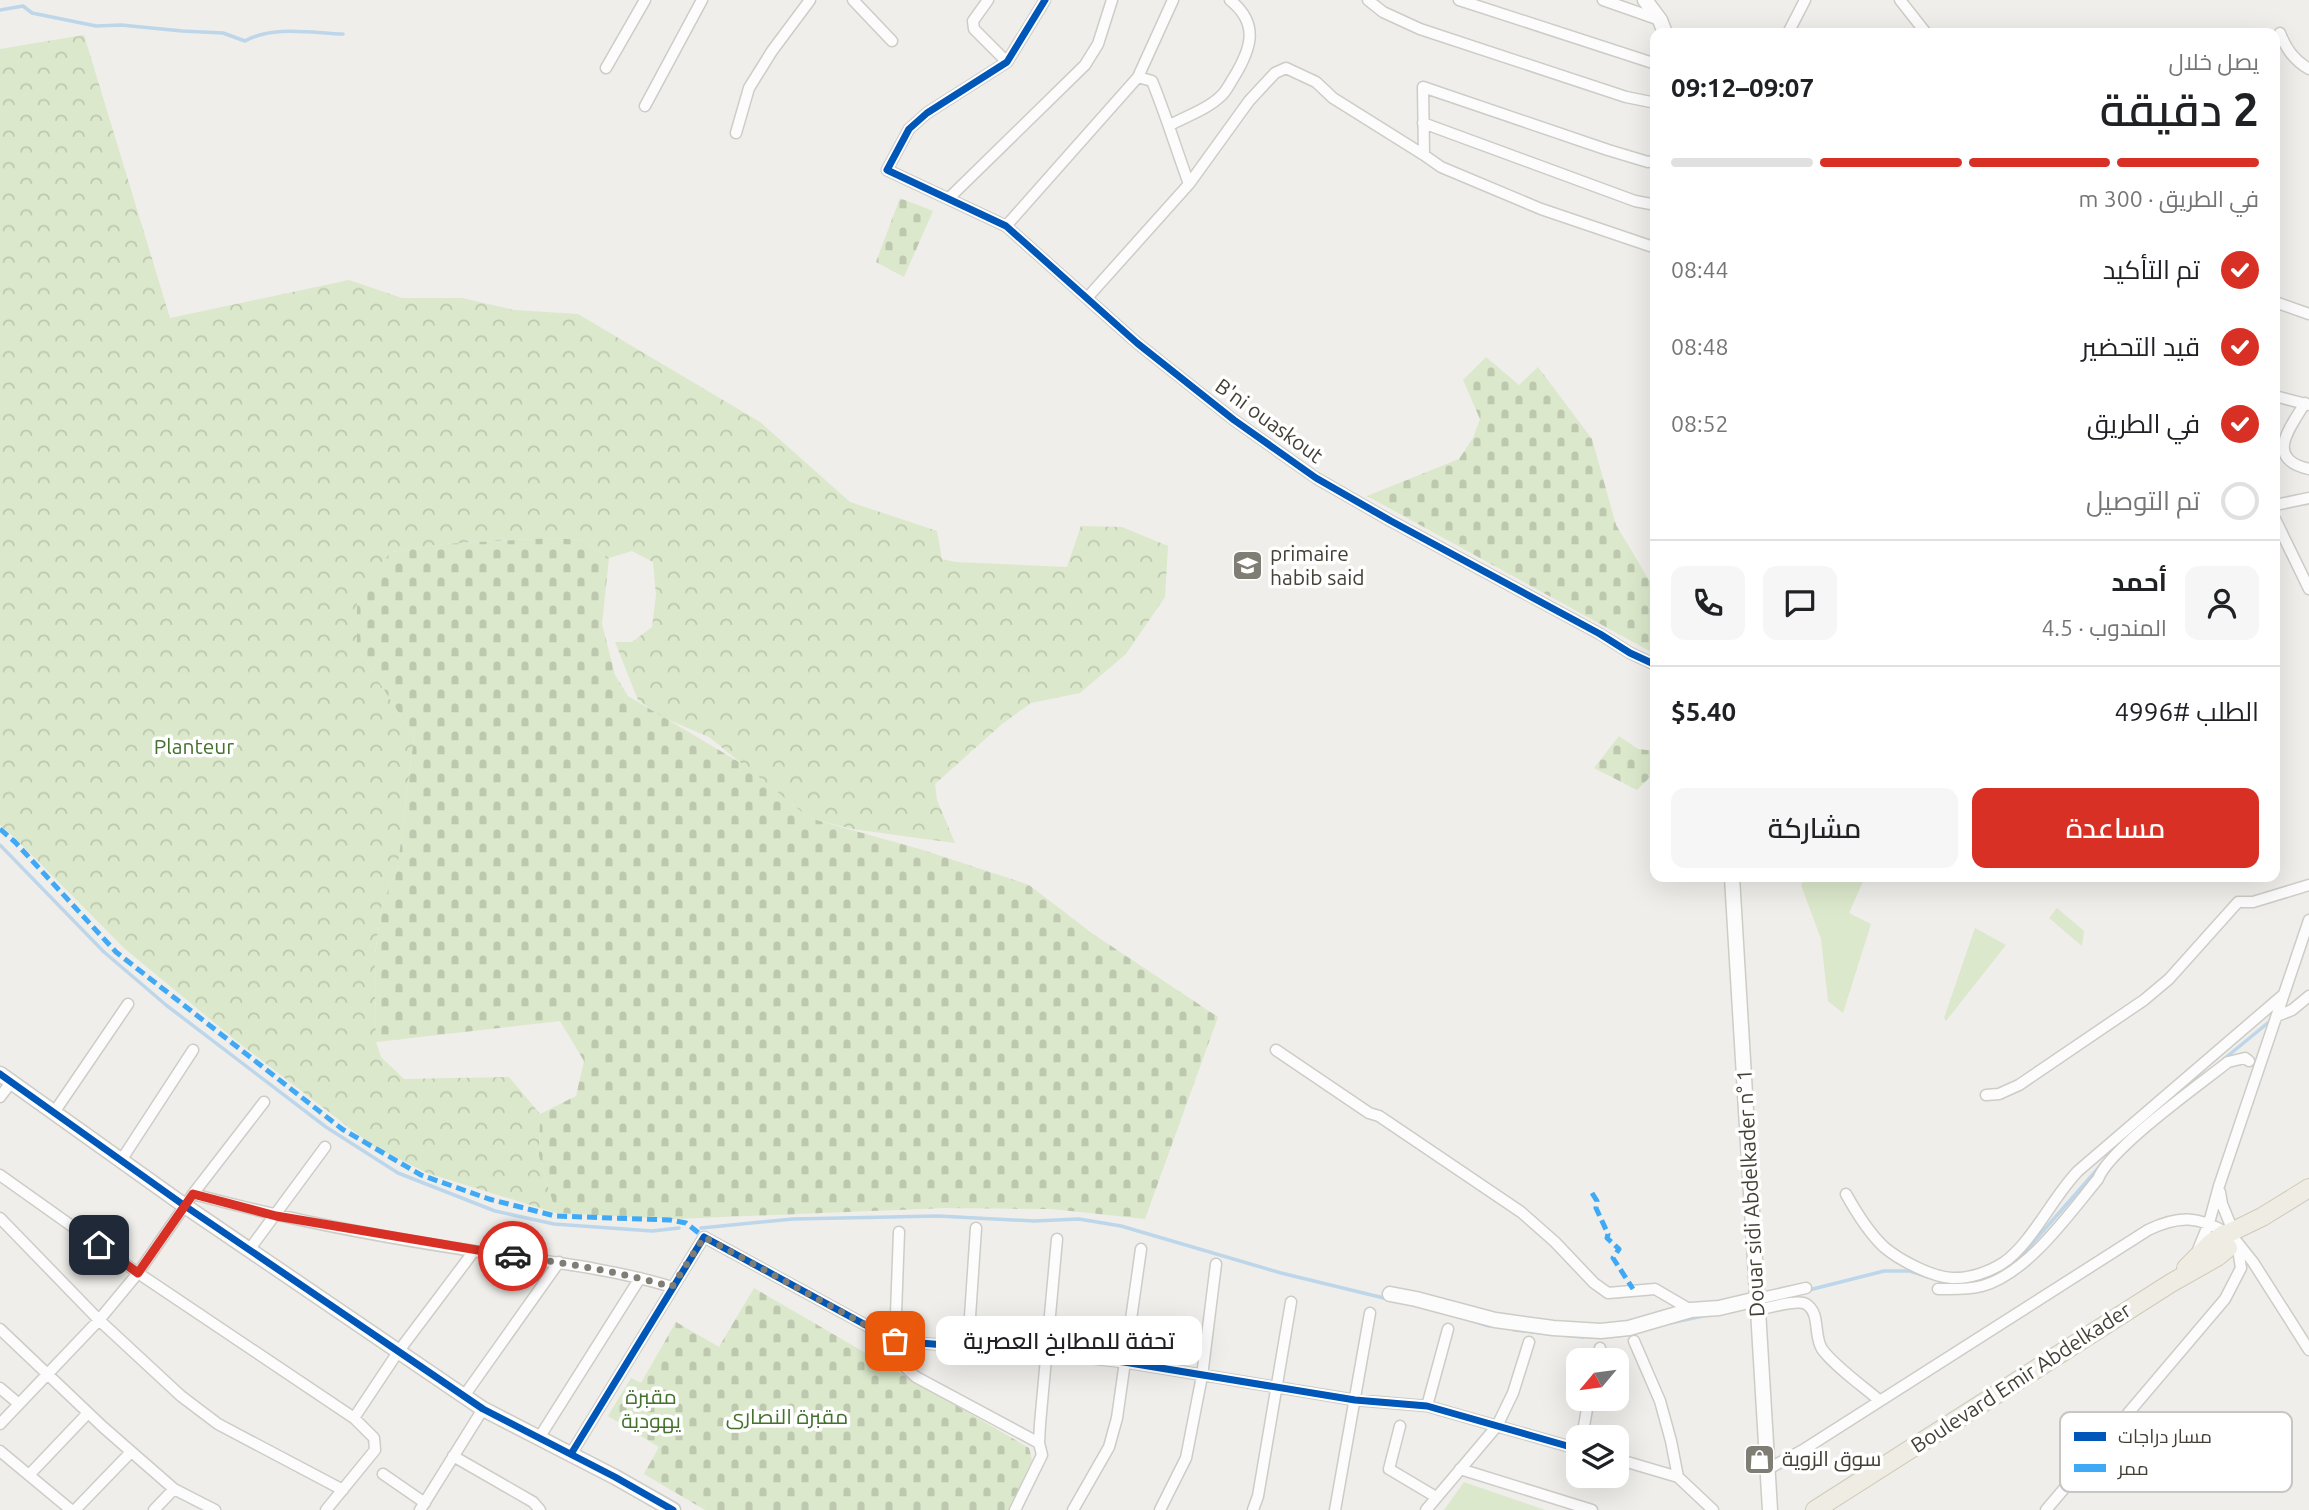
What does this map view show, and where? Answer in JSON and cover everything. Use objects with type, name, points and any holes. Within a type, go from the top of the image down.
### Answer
[{"type":"main road","points":[[2171,1283],[2194,1259],[2309,1188]]},
{"type":"main road","name":"Boulevard Emir Abdelkader","points":[[1815,1510],[2171,1283],[2217,1257],[2228,1238]]},
{"type":"street","points":[[645,106],[702,0]]},
{"type":"street","points":[[736,132],[749,88],[772,51],[810,0]]},
{"type":"street","points":[[853,0],[892,41]]},
{"type":"street","points":[[988,0],[973,21],[974,29],[1007,62],[1045,0]]},
{"type":"street","points":[[1006,226],[1138,77],[1173,0]]},
{"type":"street","points":[[1170,125],[1205,107],[1223,94],[1245,58],[1251,36],[1248,21],[1230,0]]},
{"type":"street","points":[[1368,0],[1383,12],[1420,29],[1626,97],[1650,102]]},
{"type":"street","points":[[1459,0],[1650,62]]},
{"type":"street","points":[[1603,0],[1662,27]]},
{"type":"street","points":[[1645,0],[1662,27]]},
{"type":"street","points":[[1791,28],[1805,0]]},
{"type":"street","points":[[1900,0],[1922,28]]},
{"type":"street","points":[[948,199],[1085,65],[1098,44],[1109,1]]},
{"type":"street","points":[[606,68],[639,2]]},
{"type":"street","points":[[2280,33],[2286,49],[2299,64],[2309,69]]},
{"type":"street","name":"B'ni ouaskout","points":[[1007,62],[928,113],[909,130],[887,170],[1006,226],[1181,378],[1234,420],[1317,478],[1402,528],[1650,662]]},
{"type":"street","points":[[1087,298],[1189,184],[1249,101],[1275,73],[1286,68],[1316,82],[1332,98],[1441,167],[1541,209],[1650,246]]},
{"type":"street","points":[[1138,77],[1152,81],[1189,184]]},
{"type":"street","points":[[1424,155],[1423,87],[1608,150],[1650,162]]},
{"type":"street","points":[[1423,123],[1635,201],[1650,204]]},
{"type":"street","points":[[2280,304],[2309,314]]},
{"type":"street","points":[[2280,397],[2307,404],[2286,435],[2282,446],[2291,461],[2309,469]]},
{"type":"street","points":[[2280,504],[2309,498]]},
{"type":"street","points":[[2280,529],[2309,589]]},
{"type":"street","name":"Douar sidi Abdelkader n° 1","points":[[1732,882],[1770,1510]]},
{"type":"street","points":[[1986,1095],[1999,1094],[2019,1085],[2144,1000],[2169,979],[2238,902],[2253,902],[2309,885]]},
{"type":"street","points":[[2129,1412],[2225,1299],[2238,1276],[2219,1186],[2283,995],[2306,938],[2309,920]]},
{"type":"street","points":[[1846,1194],[1863,1221],[1884,1246],[1909,1264],[1951,1278],[1978,1275],[2003,1263],[2025,1242],[2061,1189],[2078,1171],[2283,995]]},
{"type":"street","points":[[2277,1016],[2292,1010],[2309,996]]},
{"type":"street","points":[[55,1111],[128,1004]]},
{"type":"street","points":[[122,1159],[193,1050]]},
{"type":"street","points":[[1276,1050],[1500,1197],[1540,1228],[1594,1283],[1608,1293],[1655,1289],[1691,1310]]},
{"type":"street","points":[[1938,1289],[1963,1289],[1985,1285],[2010,1274],[2044,1241],[2098,1179],[2102,1169],[2138,1134],[2228,1062],[2245,1058],[2249,1061]]},
{"type":"street","points":[[0,1097],[6,1077],[122,1159],[189,1200],[250,1250],[483,1409],[673,1510]]},
{"type":"street","points":[[0,1424],[99,1320],[138,1273],[189,1200],[264,1102]]},
{"type":"street","points":[[250,1250],[325,1147]]},
{"type":"street","points":[[0,1175],[138,1273],[355,1419],[374,1438],[375,1450],[326,1510]]},
{"type":"street","points":[[2219,1186],[2228,1238]]},
{"type":"street","points":[[189,1200],[474,1251],[559,1262],[672,1287]]},
{"type":"street","points":[[0,1218],[99,1320],[181,1396],[218,1424],[343,1490]]},
{"type":"street","points":[[1768,1469],[1803,1450],[2148,1230],[2176,1219],[2195,1219],[2228,1238],[2264,1277],[2309,1350]]},
{"type":"street","points":[[968,1346],[976,1228]]},
{"type":"street","points":[[899,1232],[895,1341],[905,1367],[916,1377],[1038,1443]]},
{"type":"street","points":[[571,1454],[704,1237],[895,1341],[1124,1362],[1354,1400],[1427,1406],[1566,1446]]},
{"type":"street","points":[[1015,1510],[1042,1455],[1038,1443],[1058,1239]]},
{"type":"street","points":[[1073,1510],[1109,1447],[1117,1418],[1141,1248]]},
{"type":"street","points":[[355,1419],[398,1352],[474,1251]]},
{"type":"street","points":[[464,1396],[559,1262]]},
{"type":"street","points":[[1160,1510],[1186,1458],[1202,1376],[1216,1264]]},
{"type":"street","points":[[2238,1276],[2264,1277]]},
{"type":"street","points":[[539,1438],[640,1278]]},
{"type":"street","points":[[1757,1304],[1807,1287]]},
{"type":"street","points":[[1390,1294],[1495,1320],[1601,1331],[1629,1328],[1691,1310],[1799,1302],[1807,1304],[1815,1313],[1816,1337],[1823,1350],[1880,1401]]},
{"type":"street","points":[[1253,1510],[1258,1496],[1278,1387],[1291,1302]]},
{"type":"street","points":[[1335,1510],[1370,1312]]},
{"type":"street","points":[[0,1329],[88,1413],[174,1489],[215,1510]]},
{"type":"street","points":[[1427,1406],[1448,1329]]},
{"type":"street","points":[[1426,1510],[1497,1426],[1513,1393],[1528,1342]]},
{"type":"street","points":[[1634,1342],[1660,1401],[1678,1477]]},
{"type":"street","points":[[0,1388],[19,1404]]},
{"type":"street","points":[[383,1474],[422,1506],[483,1409]]},
{"type":"street","points":[[29,1475],[88,1413]]},
{"type":"street","points":[[1400,1426],[1389,1469],[1436,1497]]},
{"type":"street","points":[[0,1451],[73,1510],[131,1452]]},
{"type":"street","points":[[453,1456],[533,1502],[540,1510]]},
{"type":"street","points":[[1629,1462],[1678,1477],[1713,1510]]},
{"type":"street","points":[[1460,1469],[1592,1510]]},
{"type":"street","points":[[154,1510],[174,1489]]},
{"type":"street","points":[[2046,1510],[2061,1492]]},
{"type":"green space","name":"Planteur","points":[[84,35],[170,318],[349,280],[402,298],[462,298],[514,310],[578,314],[760,422],[850,502],[937,531],[942,559],[1067,567],[1081,526],[1122,527],[1168,546],[1165,597],[1126,654],[1080,693],[1031,703],[1002,724],[935,784],[937,800],[955,843],[852,829],[809,818],[709,737],[662,717],[638,700],[615,642],[632,642],[652,627],[656,595],[653,562],[632,551],[609,558],[582,540],[552,538],[444,544],[391,552],[357,647],[414,737],[397,872],[382,904],[375,953],[376,1042],[381,1057],[404,1079],[509,1077],[540,1114],[539,1156],[556,1213],[427,1173],[373,1146],[239,1043],[125,949],[0,825],[0,49]]},
{"type":"green space","points":[[900,198],[933,211],[904,277],[876,262]]},
{"type":"green space","points":[[1486,357],[1519,385],[1538,367],[1592,439],[1616,525],[1650,582],[1650,651],[1367,496],[1459,459],[1473,438],[1480,419],[1463,380]]},
{"type":"green space","points":[[552,538],[582,540],[609,558],[602,624],[615,675],[628,696],[744,765],[809,818],[923,850],[1029,885],[1093,934],[1218,1017],[1145,1219],[1052,1209],[944,1208],[675,1219],[556,1213],[539,1156],[540,1114],[576,1096],[584,1061],[560,1021],[376,1042],[375,954],[382,904],[397,872],[414,737],[357,647],[357,593],[391,552],[444,544]]},
{"type":"green space","points":[[1619,736],[1638,749],[1650,750],[1650,777],[1637,790],[1594,768]]},
{"type":"green space","points":[[1803,882],[1863,882],[1849,913],[1871,924],[1843,1013],[1828,1001],[1821,939],[1801,885]]},
{"type":"green space","points":[[2057,908],[2084,931],[2082,946],[2049,918]]},
{"type":"green space","points":[[1975,928],[2006,945],[1946,1021],[1944,1018]]},
{"type":"green space","name":"مقبرة النصارى","points":[[754,1288],[1029,1448],[1032,1460],[1009,1510],[705,1510],[644,1474],[659,1447],[608,1416],[631,1378],[641,1383],[676,1322],[719,1347]]},
{"type":"green space","points":[[1464,1482],[1545,1510],[1444,1510]]},
{"type":"waterway","points":[[0,10],[23,6],[32,13],[96,26],[121,25],[223,33],[245,41],[280,31],[343,34]]},
{"type":"waterway","points":[[0,845],[104,952],[166,1005],[326,1127],[398,1173],[495,1211],[554,1224],[652,1231],[679,1228]]},
{"type":"waterway","points":[[2224,1059],[2269,1022]]},
{"type":"waterway","points":[[2015,1263],[2102,1164]]},
{"type":"waterway","points":[[701,1228],[793,1219],[938,1216],[1034,1221],[1079,1219],[1121,1226],[1281,1273],[1388,1299]]},
{"type":"waterway","points":[[1809,1290],[1884,1271],[1910,1271],[1928,1277]]},
{"type":"waterway","points":[[1967,1282],[1977,1282],[1999,1273]]},
{"type":"waterway","points":[[1670,1323],[1703,1316]]},
{"type":"waterway","points":[[1470,1320],[1489,1326]]},
{"type":"waterway","points":[[1514,1330],[1583,1337]]},
{"type":"marked path","points":[[0,829],[116,952],[342,1129],[421,1175],[489,1199],[555,1216],[670,1220],[686,1223],[704,1237]]},
{"type":"marked path","points":[[1592,1193],[1597,1201],[1596,1208],[1608,1234],[1607,1238],[1619,1249],[1613,1258],[1633,1289]]},
{"type":"cycle path","points":[[1045,0],[1007,62],[927,113],[909,129],[887,170],[1006,226],[1137,343],[1234,420],[1316,478],[1650,662]]},
{"type":"cycle path","points":[[0,1074],[185,1206],[483,1409],[673,1510]]},
{"type":"cycle path","points":[[571,1454],[704,1237],[895,1341],[1124,1362],[1355,1400],[1427,1406],[1566,1446]]},
{"type":"way so far","points":[[513,1256],[559,1262],[672,1287],[704,1237],[895,1341]]},
{"type":"place","name":"primaire habib said","points":[[1247,566]]},
{"type":"place","name":"تحفة للمطابخ العصرية","points":[[895,1341]]},
{"type":"place","name":"سوق الزوية","points":[[1759,1459]]},
{"type":"route","points":[[99,1245],[138,1273],[193,1194],[276,1216],[513,1256]]},
{"type":"park label","name":"مقبرة يهودية","points":[[651,1409]]}]
